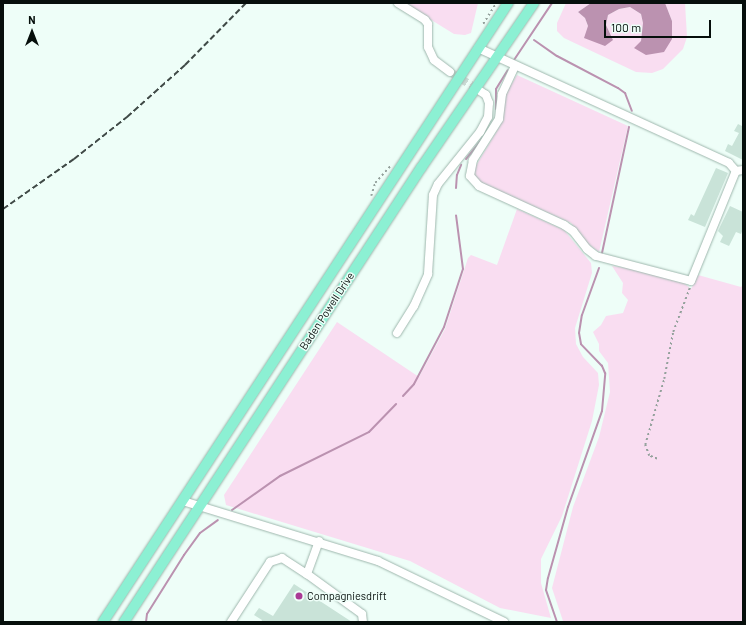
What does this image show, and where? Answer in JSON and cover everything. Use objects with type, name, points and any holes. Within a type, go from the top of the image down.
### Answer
[{"type":"main road","name":"Baden Powell Drive","points":[[103,622],[508,3]]},
{"type":"main road","name":"Baden Powell Drive","points":[[124,622],[496,57],[534,3]]},
{"type":"street","points":[[398,3],[425,20],[428,24],[428,47],[434,60],[450,72]]},
{"type":"street","points":[[478,48],[729,163],[740,171],[691,281],[596,256],[573,231],[564,225],[479,186],[470,176],[473,160],[499,119],[502,94],[515,66]]},
{"type":"street","points":[[397,333],[414,306],[428,274],[433,195],[438,184],[462,155],[488,117],[489,103],[486,95],[480,92]]},
{"type":"street","points":[[462,155],[464,164],[470,170]]},
{"type":"street","points":[[183,501],[319,541],[394,567],[492,619],[504,622]]},
{"type":"street","points":[[307,574],[319,541]]},
{"type":"street","points":[[231,622],[270,562],[282,558],[307,574],[362,614],[363,622]]},
{"type":"path","points":[[657,459],[649,456],[645,445],[664,378],[673,332],[691,281]]},
{"type":"shaded area","points":[[404,3],[478,3],[471,33],[465,35],[454,34]]},
{"type":"shaded area","points":[[566,3],[591,3],[578,12],[585,18],[588,26],[613,40],[606,25],[608,15],[619,9],[630,7],[641,14],[643,23],[641,41],[672,21],[665,3],[685,3],[687,37],[683,49],[663,69],[652,73],[636,72],[564,38],[557,31],[557,23]]},
{"type":"shaded area","points":[[591,3],[665,3],[672,21],[672,39],[664,52],[646,55],[634,48],[641,41],[643,23],[641,14],[630,7],[619,9],[608,15],[606,25],[613,40],[605,46],[584,38],[588,26],[585,18],[578,12]]},
{"type":"shaded area","points":[[517,75],[628,126],[599,252],[588,244],[571,223],[478,182],[473,176],[474,169],[501,124],[506,93]]},
{"type":"shaded area","points":[[517,209],[564,230],[591,263],[592,273],[575,328],[576,344],[583,357],[598,373],[599,385],[592,421],[562,516],[541,559],[541,583],[551,618],[500,608],[410,561],[226,505],[224,495],[337,322],[419,377],[445,329],[468,258],[471,255],[497,265]]},
{"type":"shaded area","points":[[612,266],[641,270],[684,283],[691,289],[698,275],[741,287],[743,285],[743,622],[563,621],[552,588],[573,507],[599,437],[610,392],[608,363],[599,351],[599,344],[593,332],[601,325],[606,316],[623,313],[628,300],[622,293],[623,283]]},
{"type":"building","points":[[738,124],[742,126],[743,124],[743,160],[725,151],[728,144],[732,146],[739,133],[734,131]]},
{"type":"building","points":[[716,168],[728,173],[705,227],[688,220],[691,214],[694,216]]},
{"type":"building","points":[[730,206],[743,212],[743,229],[741,234],[736,232],[729,246],[720,242],[723,236],[718,231]]},
{"type":"building","name":"Compagniesdrift","points":[[294,584],[352,622],[261,622],[262,620],[254,615],[259,608],[273,616]]},
{"type":"waterway","points":[[514,60],[552,3]]},
{"type":"waterway","points":[[534,40],[557,56],[625,93],[632,111]]},
{"type":"waterway","points":[[496,109],[496,89],[508,70]]},
{"type":"waterway","points":[[602,253],[629,127]]},
{"type":"waterway","points":[[466,159],[482,139]]},
{"type":"waterway","points":[[456,188],[457,175],[461,165]]},
{"type":"waterway","points":[[403,396],[414,384],[444,327],[463,269],[456,215]]},
{"type":"waterway","points":[[557,622],[546,590],[548,578],[568,507],[602,411],[605,373],[602,366],[581,344],[579,333],[582,315],[599,268]]},
{"type":"waterway","points":[[232,510],[280,476],[369,432],[396,404]]},
{"type":"waterway","points":[[146,622],[147,614],[184,555],[200,533],[218,520]]},
{"type":"tunnel","points":[[450,72],[480,91]]},
{"type":"railway","points":[[3,209],[74,159],[127,117],[185,65],[246,3]]},
{"type":"place","name":"Compagniesdrift","points":[[299,596]]}]
